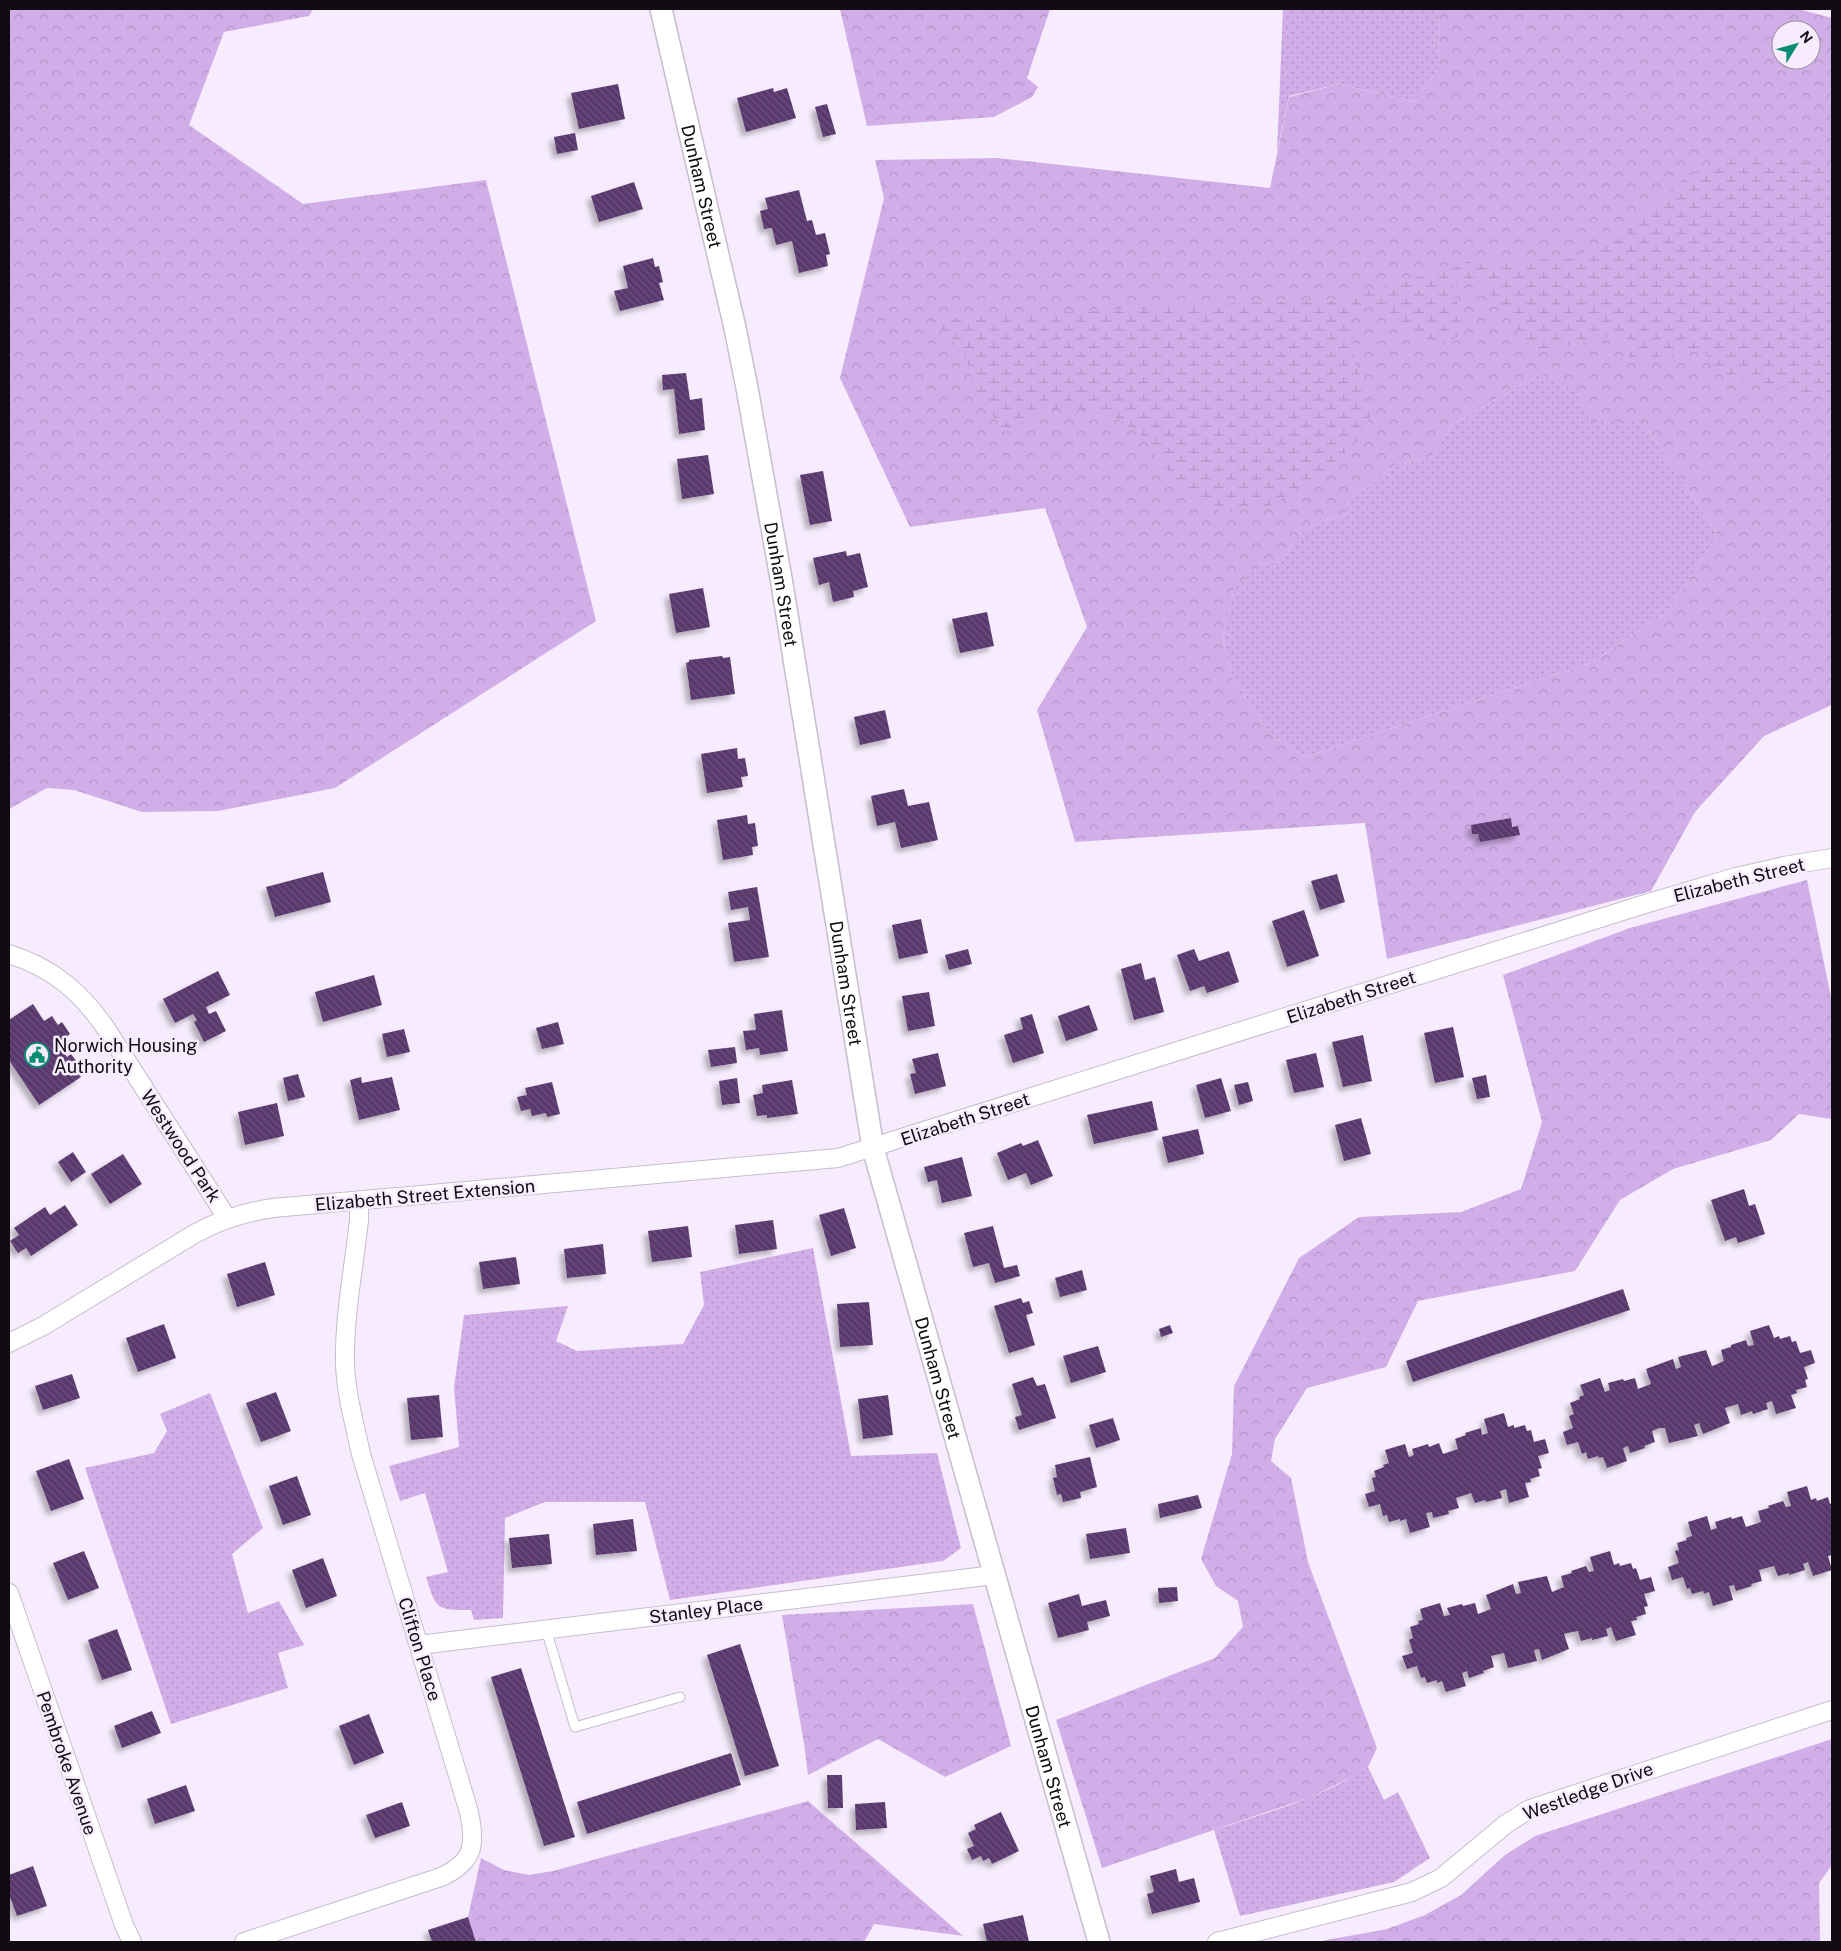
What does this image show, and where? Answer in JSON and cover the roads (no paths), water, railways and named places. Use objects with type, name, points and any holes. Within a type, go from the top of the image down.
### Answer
[{"type":"street","name":"Dunham Street","points":[[661,9],[735,328],[747,388],[785,604],[873,1148],[1098,1942]]},
{"type":"street","name":"Elizabeth Street","points":[[873,1148],[1645,904],[1736,877],[1832,858]]},
{"type":"street","name":"Westwood Park","points":[[9,954],[23,958],[50,972],[69,984],[86,1000],[227,1218]]},
{"type":"street","name":"Elizabeth Street Extension","points":[[9,1343],[43,1326],[196,1233],[227,1218],[248,1212],[273,1208],[822,1160],[848,1156],[873,1148]]},
{"type":"street","name":"Clifton Place","points":[[244,1942],[441,1877],[457,1868],[467,1858],[473,1843],[472,1824],[362,1454],[348,1386],[345,1363],[346,1339],[359,1220],[359,1201]]},
{"type":"street","name":"Stanley Place","points":[[418,1644],[994,1575]]},
{"type":"street","name":"Pembroke Avenue","points":[[9,1593],[130,1938]]},
{"type":"street","name":"Westledge Drive","points":[[1217,1942],[1412,1892],[1441,1878],[1506,1824],[1530,1809],[1832,1710]]},
{"type":"lane","points":[[546,1629],[575,1727],[680,1697]]},
{"type":"place","name":"Norwich Housing Authority","points":[[37,1055]]}]
